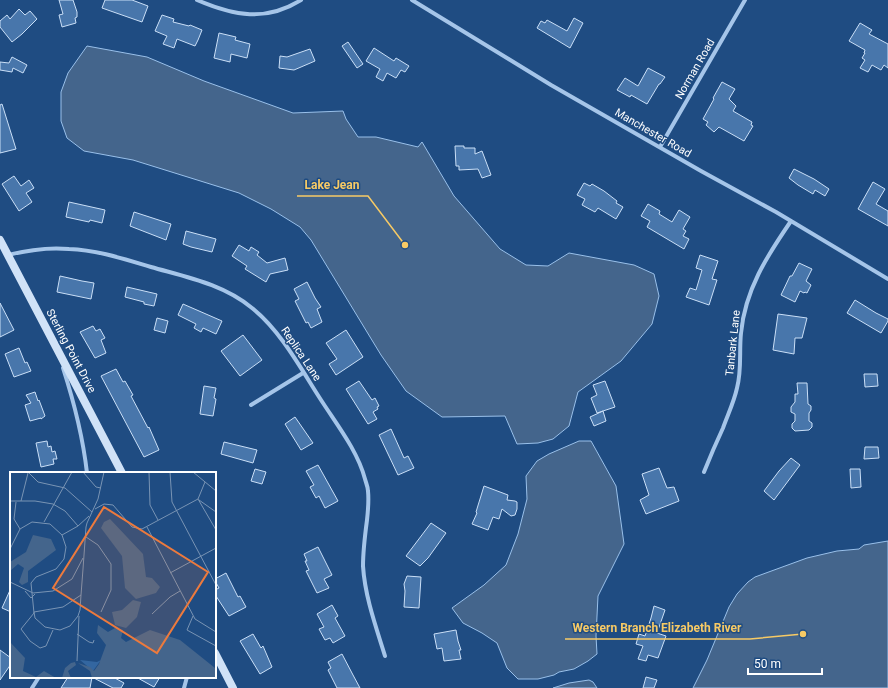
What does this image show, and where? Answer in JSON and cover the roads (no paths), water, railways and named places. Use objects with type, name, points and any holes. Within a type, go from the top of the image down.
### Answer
[{"type":"street","points":[[198,0],[211,6],[229,11],[260,15],[281,10],[301,0]]},
{"type":"street","name":"Manchester Road","points":[[412,0],[551,85],[791,221],[888,279]]},
{"type":"street","name":"Norman Road","points":[[660,148],[745,0]]},
{"type":"street","name":"Tanbark Lane","points":[[704,472],[733,404],[738,386],[741,333],[749,296],[757,276],[772,249],[791,221]]},
{"type":"street","name":"Sterling Point Drive","points":[[0,240],[121,472]]},
{"type":"street","name":"Replica Lane","points":[[8,255],[25,251],[46,249],[90,251],[111,255],[219,288],[236,296],[252,307],[266,320],[285,344],[358,459],[368,492],[368,510],[363,564],[365,585],[372,615],[386,656]]},
{"type":"street","points":[[58,350],[77,417],[87,472]]},
{"type":"street","points":[[251,405],[303,373]]},
{"type":"street","points":[[216,655],[233,688]]},
{"type":"street","points":[[32,688],[38,678]]},
{"type":"street","points":[[184,688],[187,678]]},
{"type":"water","points":[[87,46],[147,57],[204,81],[293,113],[343,111],[346,119],[358,137],[376,137],[418,147],[422,142],[454,196],[500,249],[526,265],[548,266],[569,253],[634,265],[654,274],[659,296],[652,324],[621,361],[578,392],[569,426],[553,439],[538,443],[517,444],[505,416],[442,417],[406,391],[381,355],[311,240],[300,227],[271,209],[239,193],[133,160],[84,151],[67,138],[61,121],[61,92],[68,73]]},
{"type":"water","points":[[579,441],[591,441],[616,486],[624,544],[598,596],[596,636],[597,654],[574,669],[538,679],[518,679],[507,668],[497,643],[463,623],[452,608],[484,585],[506,565],[518,534],[527,499],[526,476],[537,461]]},
{"type":"water","points":[[888,541],[888,688],[693,688],[707,660],[729,607],[737,594],[748,582],[755,577],[807,558],[837,551],[859,549],[864,545]]},
{"type":"water","points":[[589,680],[593,682],[597,688],[553,688],[569,683]]},
{"type":"place","name":"Lake Jean","points":[[405,245]]},
{"type":"place","name":"Western Branch Elizabeth River","points":[[803,634]]}]
